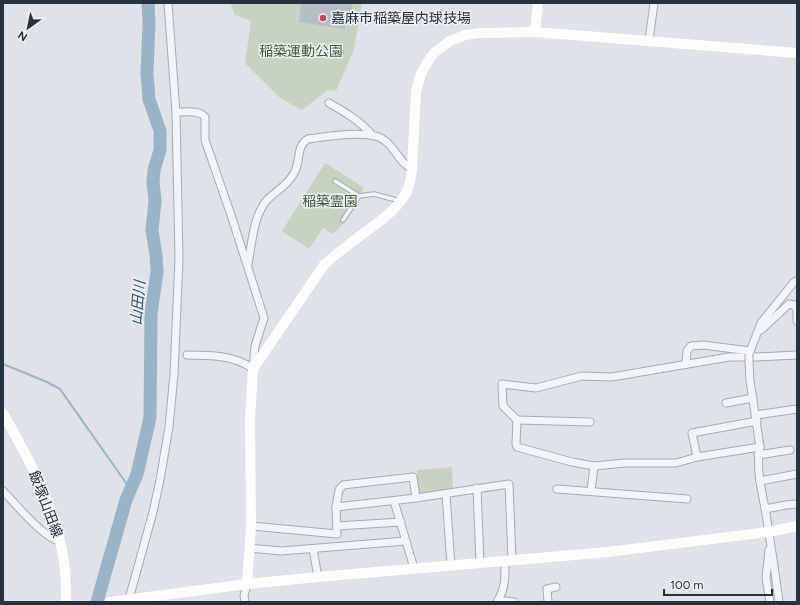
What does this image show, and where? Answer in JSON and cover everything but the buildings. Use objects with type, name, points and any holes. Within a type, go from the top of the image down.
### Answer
[{"type":"street","points":[[129,600],[153,512],[160,480],[169,426],[172,389],[179,259],[176,112],[168,3]]},
{"type":"street","points":[[535,32],[538,3]]},
{"type":"street","points":[[649,40],[654,3]]},
{"type":"street","points":[[253,369],[324,265],[336,254],[390,214],[401,202],[407,192],[410,182],[416,91],[421,74],[435,52],[450,41],[465,35],[480,33],[535,32],[797,53]]},
{"type":"street","points":[[329,103],[356,119],[372,135]]},
{"type":"street","points":[[176,112],[198,113],[203,114],[205,117],[205,140],[248,264],[264,318],[255,346],[253,369],[250,418],[251,526],[247,584],[244,602]]},
{"type":"street","points":[[248,264],[259,212],[267,200],[290,180],[296,168],[303,142],[308,139],[362,134],[372,135],[385,140],[406,166],[412,169]]},
{"type":"street","points":[[779,602],[775,567],[760,481],[759,451],[749,353],[762,323],[794,282],[797,281]]},
{"type":"street","points":[[756,336],[789,304],[794,305],[797,321]]},
{"type":"street","points":[[686,364],[687,351],[691,346],[704,345],[749,353]]},
{"type":"street","points":[[187,355],[218,355],[224,358],[244,362],[253,369]]},
{"type":"street","points":[[590,422],[517,420],[503,406],[502,384],[536,388],[582,376],[612,377],[729,357],[797,355]]},
{"type":"street","points":[[726,403],[753,398]]},
{"type":"street","points":[[697,457],[692,433],[797,409]]},
{"type":"street","name":"飯塚山田線","points":[[3,413],[44,490],[55,521],[61,542],[66,573],[66,602]]},
{"type":"street","points":[[517,420],[517,447],[572,462],[594,466],[625,463],[676,463],[697,457],[759,451],[790,450]]},
{"type":"street","points":[[591,491],[594,466]]},
{"type":"street","points":[[760,481],[797,474]]},
{"type":"street","points":[[339,547],[336,507],[339,490],[343,485],[413,477],[416,498]]},
{"type":"street","points":[[336,507],[394,501],[509,484],[508,560],[505,584],[498,601],[514,602]]},
{"type":"street","points":[[477,488],[480,562]]},
{"type":"street","points":[[558,489],[687,499]]},
{"type":"street","points":[[3,491],[44,533],[54,540],[61,542]]},
{"type":"street","points":[[446,494],[451,565]]},
{"type":"street","points":[[394,501],[414,568]]},
{"type":"street","points":[[765,509],[797,504]]},
{"type":"street","points":[[251,526],[337,530],[401,522]]},
{"type":"street","points":[[110,602],[318,576],[769,537],[797,526]]},
{"type":"street","points":[[769,537],[766,578],[770,602]]},
{"type":"street","points":[[249,548],[281,551],[406,542]]},
{"type":"street","points":[[313,549],[318,576]]},
{"type":"street","points":[[546,602],[547,589],[556,587]]},
{"type":"lane","points":[[335,180],[359,196],[374,194],[401,202]]},
{"type":"lane","points":[[343,220],[359,196]]},
{"type":"green space","name":"稲築運動公園","points":[[230,3],[362,3],[354,49],[336,91],[328,90],[302,110],[280,98],[245,63],[251,21],[235,15]]},
{"type":"green space","name":"稲築霊園","points":[[325,163],[363,187],[356,206],[343,224],[333,234],[323,228],[309,249],[282,231]]},
{"type":"green space","points":[[452,467],[453,489],[419,493],[417,470]]},
{"type":"waterway","name":"山田川","points":[[97,602],[126,500],[137,474],[150,418],[151,313],[157,272],[152,230],[155,201],[153,182],[154,170],[160,150],[160,131],[149,99],[147,73],[149,22],[148,3]]},
{"type":"waterway","points":[[3,364],[60,389],[131,490]]},
{"type":"place","name":"嘉麻市稲築屋内球技場","points":[[323,18]]}]
